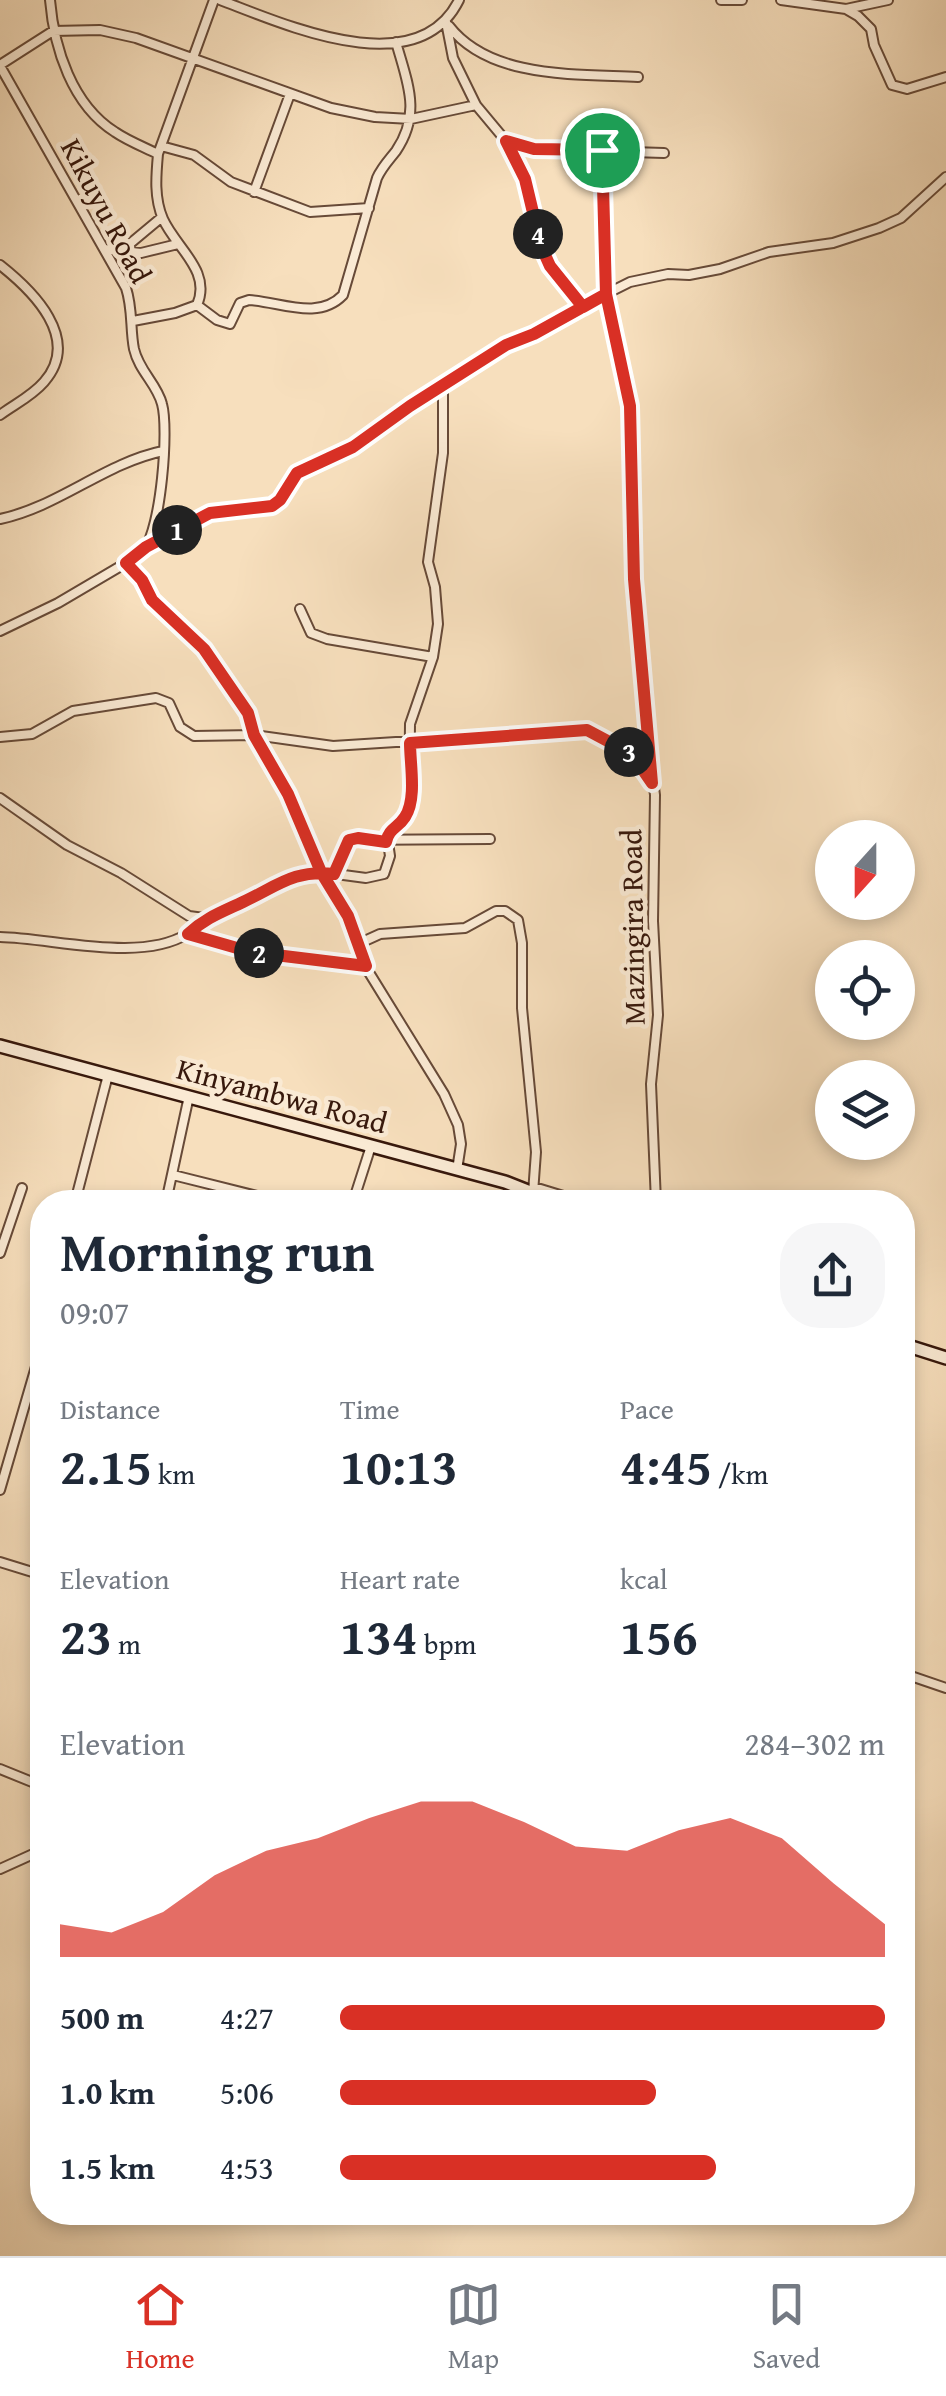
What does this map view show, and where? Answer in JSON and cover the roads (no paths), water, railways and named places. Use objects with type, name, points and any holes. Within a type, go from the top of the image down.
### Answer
[{"type":"street","points":[[50,0],[53,32],[72,83],[95,116],[114,132],[160,150],[194,155],[231,182],[310,212],[370,208]]},
{"type":"street","points":[[133,321],[174,314],[197,305],[202,294],[202,278],[162,217],[156,194],[160,150],[217,0],[332,38],[360,43],[418,38],[446,22],[459,0]]},
{"type":"street","points":[[721,0],[742,0]]},
{"type":"street","points":[[780,0],[846,9],[888,0]]},
{"type":"street","points":[[846,9],[871,29],[892,85],[908,89],[946,78]]},
{"type":"street","points":[[446,22],[460,40],[501,63],[638,77]]},
{"type":"street","points":[[446,22],[453,58],[476,105],[506,141],[525,179],[541,246],[550,266],[583,307]]},
{"type":"street","points":[[0,66],[53,32],[100,30],[117,32],[331,108],[375,117],[410,119],[476,105]]},
{"type":"street","points":[[197,305],[217,320],[230,324],[240,303],[249,300],[313,310],[334,304],[343,295],[384,164],[395,152],[410,119],[410,84],[396,42]]},
{"type":"street","name":"Kikuyu Road","points":[[0,66],[126,288],[134,348],[142,374],[159,394],[164,408],[162,486],[146,547]]},
{"type":"street","points":[[254,192],[290,94]]},
{"type":"street","points":[[506,141],[534,149],[664,153]]},
{"type":"street","name":"Mazingira Road","points":[[602,150],[606,294],[630,406],[634,579],[654,795],[653,922],[658,1003],[651,1084],[655,1190]]},
{"type":"street","points":[[0,631],[58,603],[146,547],[210,513],[272,506],[297,473],[353,447],[506,345],[630,282],[720,270],[769,252],[832,244],[901,218],[946,177]]},
{"type":"street","points":[[120,252],[162,217]]},
{"type":"street","points":[[104,249],[141,253],[178,244]]},
{"type":"street","points":[[0,265],[45,311],[55,326],[58,343],[49,377],[40,388],[0,415]]},
{"type":"street","points":[[0,938],[122,948],[165,944],[188,934],[204,918],[287,878],[321,872],[378,878],[384,874],[390,856],[386,842],[390,829],[404,820],[409,806],[410,724],[434,658],[438,624],[428,562],[443,453],[443,386]]},
{"type":"street","points":[[0,519],[133,457],[163,451]]},
{"type":"street","points":[[126,563],[142,580],[152,600],[204,649],[248,713],[254,735],[288,794],[321,872],[348,916],[366,966],[458,1124],[461,1144],[457,1170]]},
{"type":"street","points":[[300,609],[311,633],[327,639],[434,658]]},
{"type":"street","points":[[0,737],[32,734],[74,711],[156,698],[169,703],[186,733],[254,735],[333,746],[587,730],[632,754],[652,783]]},
{"type":"street","points":[[0,798],[67,846],[121,874],[175,910],[204,918]]},
{"type":"street","points":[[334,874],[349,840],[490,838]]},
{"type":"street","points":[[358,944],[380,934],[465,928],[496,912],[505,911],[518,920],[536,1152],[534,1190]]},
{"type":"street","points":[[188,934],[251,952],[366,966]]},
{"type":"street","name":"Kinyambwa Road","points":[[0,1046],[534,1190]]},
{"type":"street","points":[[78,1190],[108,1075]]},
{"type":"street","points":[[169,1190],[189,1096]]},
{"type":"street","points":[[357,1190],[370,1146]]},
{"type":"street","points":[[173,1175],[233,1190]]},
{"type":"street","points":[[0,1252],[22,1188]]},
{"type":"street","points":[[915,1348],[946,1358]]},
{"type":"street","points":[[0,1490],[30,1387]]},
{"type":"street","points":[[0,1562],[30,1571]]},
{"type":"street","points":[[915,1677],[946,1688]]},
{"type":"street","points":[[0,1769],[30,1781]]},
{"type":"street","points":[[0,1869],[30,1855]]}]
